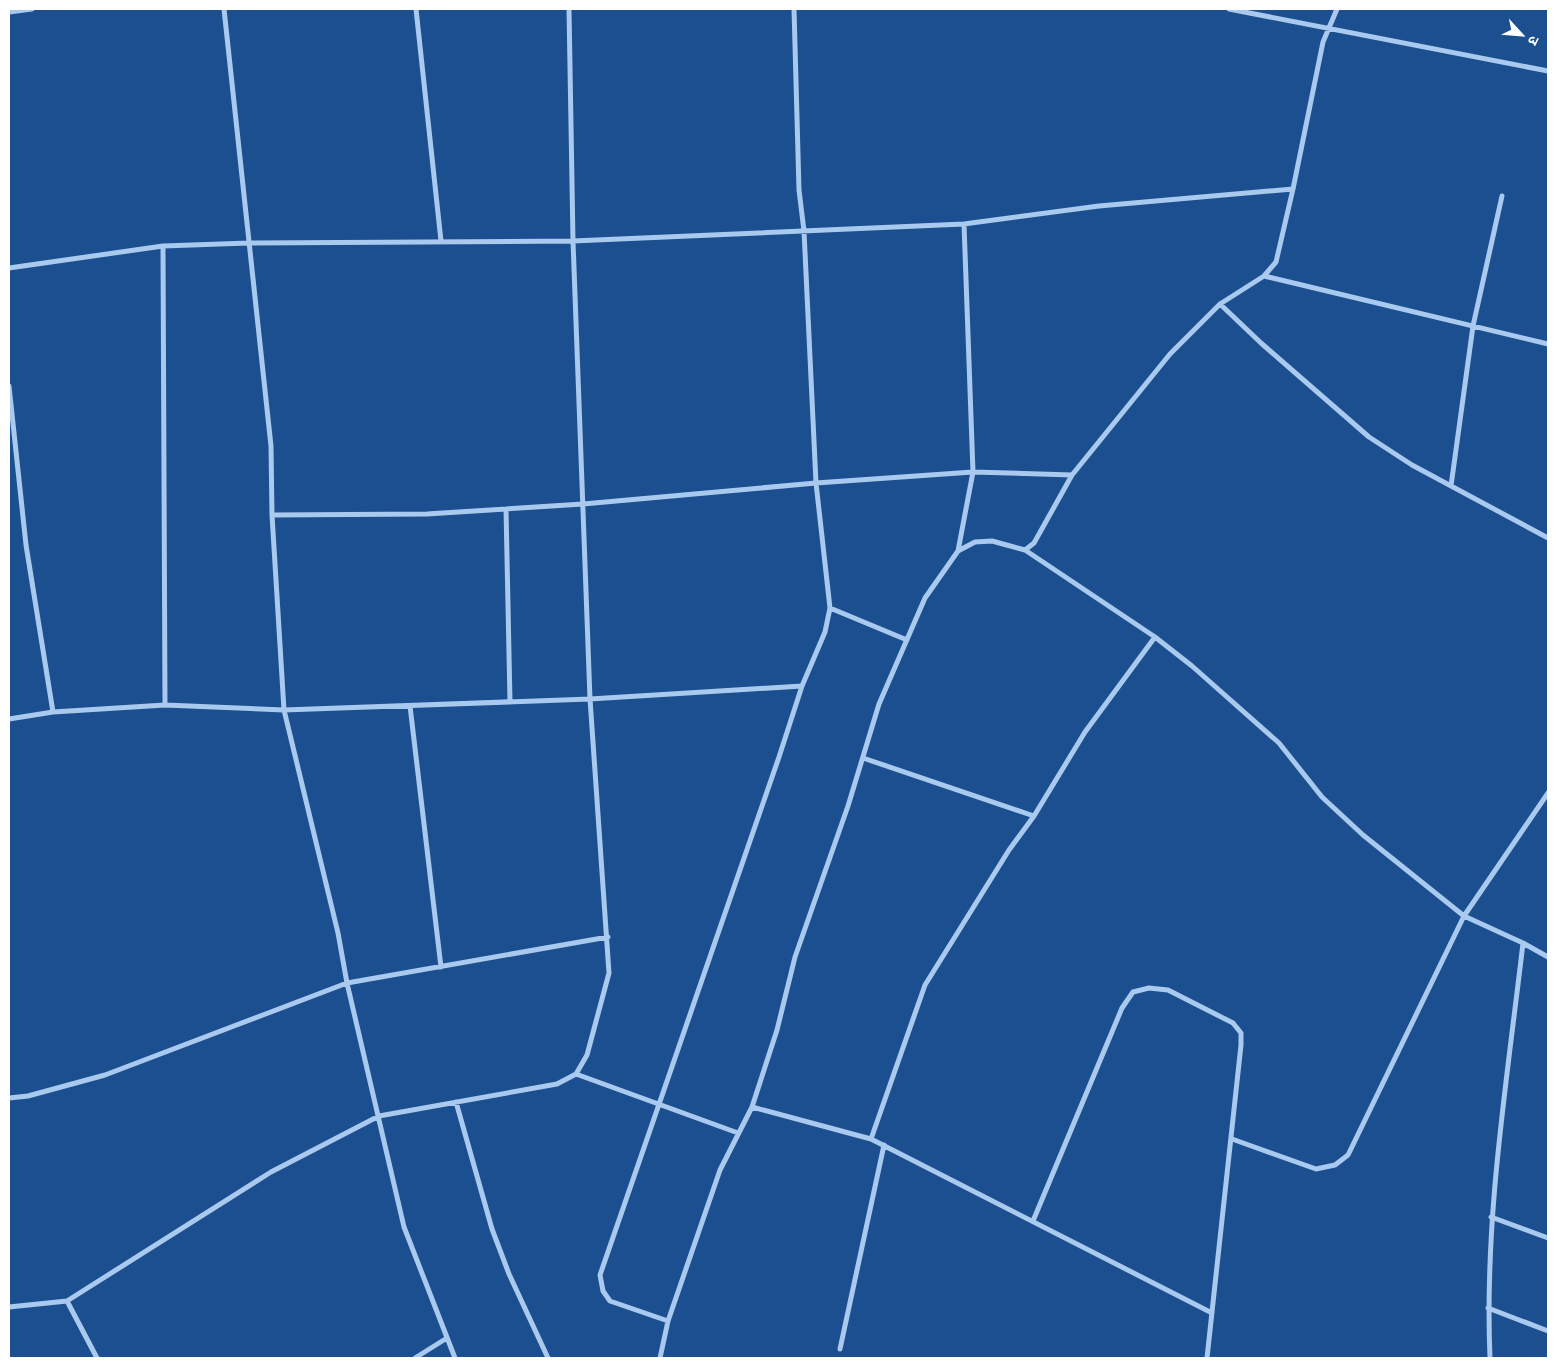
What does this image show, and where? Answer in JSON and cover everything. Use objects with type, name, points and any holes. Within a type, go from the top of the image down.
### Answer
[{"type":"street","points":[[9,12],[32,9]]},
{"type":"street","points":[[224,9],[271,446],[272,515],[284,710],[338,933],[347,983],[404,1227],[455,1358]]},
{"type":"street","points":[[416,9],[441,241]]},
{"type":"street","points":[[9,1307],[68,1301],[271,1172],[379,1116],[557,1084],[576,1074],[587,1055],[609,973],[590,699],[573,241],[569,9]]},
{"type":"street","points":[[668,1321],[610,1301],[603,1291],[600,1275],[802,686],[825,632],[830,608],[816,483],[804,231],[799,190],[794,9]]},
{"type":"street","points":[[1229,9],[1548,71]]},
{"type":"street","points":[[1025,550],[1034,543],[1072,476],[1170,354],[1220,304],[1264,276],[1276,262],[1323,42],[1337,9]]},
{"type":"street","points":[[9,268],[163,246],[248,243],[573,241],[964,224],[1099,206],[1293,189]]},
{"type":"street","points":[[1451,486],[1473,326],[1502,196]]},
{"type":"street","points":[[660,1358],[668,1321],[720,1170],[752,1107],[777,1030],[795,957],[863,758],[879,704],[925,598],[958,551],[973,472],[964,224]]},
{"type":"street","points":[[163,246],[165,704]]},
{"type":"street","points":[[1264,276],[1548,344]]},
{"type":"street","points":[[1220,304],[1261,343],[1369,437],[1412,465],[1548,538]]},
{"type":"street","points":[[9,386],[26,545],[53,712]]},
{"type":"street","points":[[272,515],[427,514],[584,504],[816,483],[973,472],[1072,476]]},
{"type":"street","points":[[506,509],[510,702]]},
{"type":"street","points":[[958,551],[975,542],[992,541],[1025,550],[1154,637],[1192,666],[1279,743],[1322,797],[1363,835],[1464,916],[1523,943],[1548,957]]},
{"type":"street","points":[[830,608],[907,640]]},
{"type":"street","points":[[871,1139],[925,985],[1009,850],[1034,816],[1085,732],[1154,637]]},
{"type":"street","points":[[9,719],[53,712],[165,704],[284,710],[590,699],[802,686]]},
{"type":"street","points":[[410,706],[441,966]]},
{"type":"street","points":[[863,758],[1034,816]]},
{"type":"street","points":[[1232,1139],[1316,1169],[1335,1165],[1348,1155],[1464,916],[1548,792]]},
{"type":"street","points":[[9,1098],[28,1096],[105,1075],[347,983],[608,937]]},
{"type":"street","points":[[1490,1358],[1488,1308],[1491,1217],[1523,943]]},
{"type":"street","points":[[1033,1221],[1122,1008],[1133,992],[1149,988],[1168,990],[1233,1023],[1241,1033],[1232,1139],[1207,1358]]},
{"type":"street","points":[[576,1074],[659,1106],[738,1133]]},
{"type":"street","points":[[456,1102],[492,1229],[509,1274],[548,1358]]},
{"type":"street","points":[[752,1107],[871,1139],[1212,1313]]},
{"type":"street","points":[[840,1348],[884,1145]]},
{"type":"street","points":[[1491,1217],[1548,1238]]},
{"type":"street","points":[[68,1301],[97,1358]]},
{"type":"street","points":[[1488,1308],[1548,1331]]},
{"type":"street","points":[[415,1358],[447,1338]]}]
